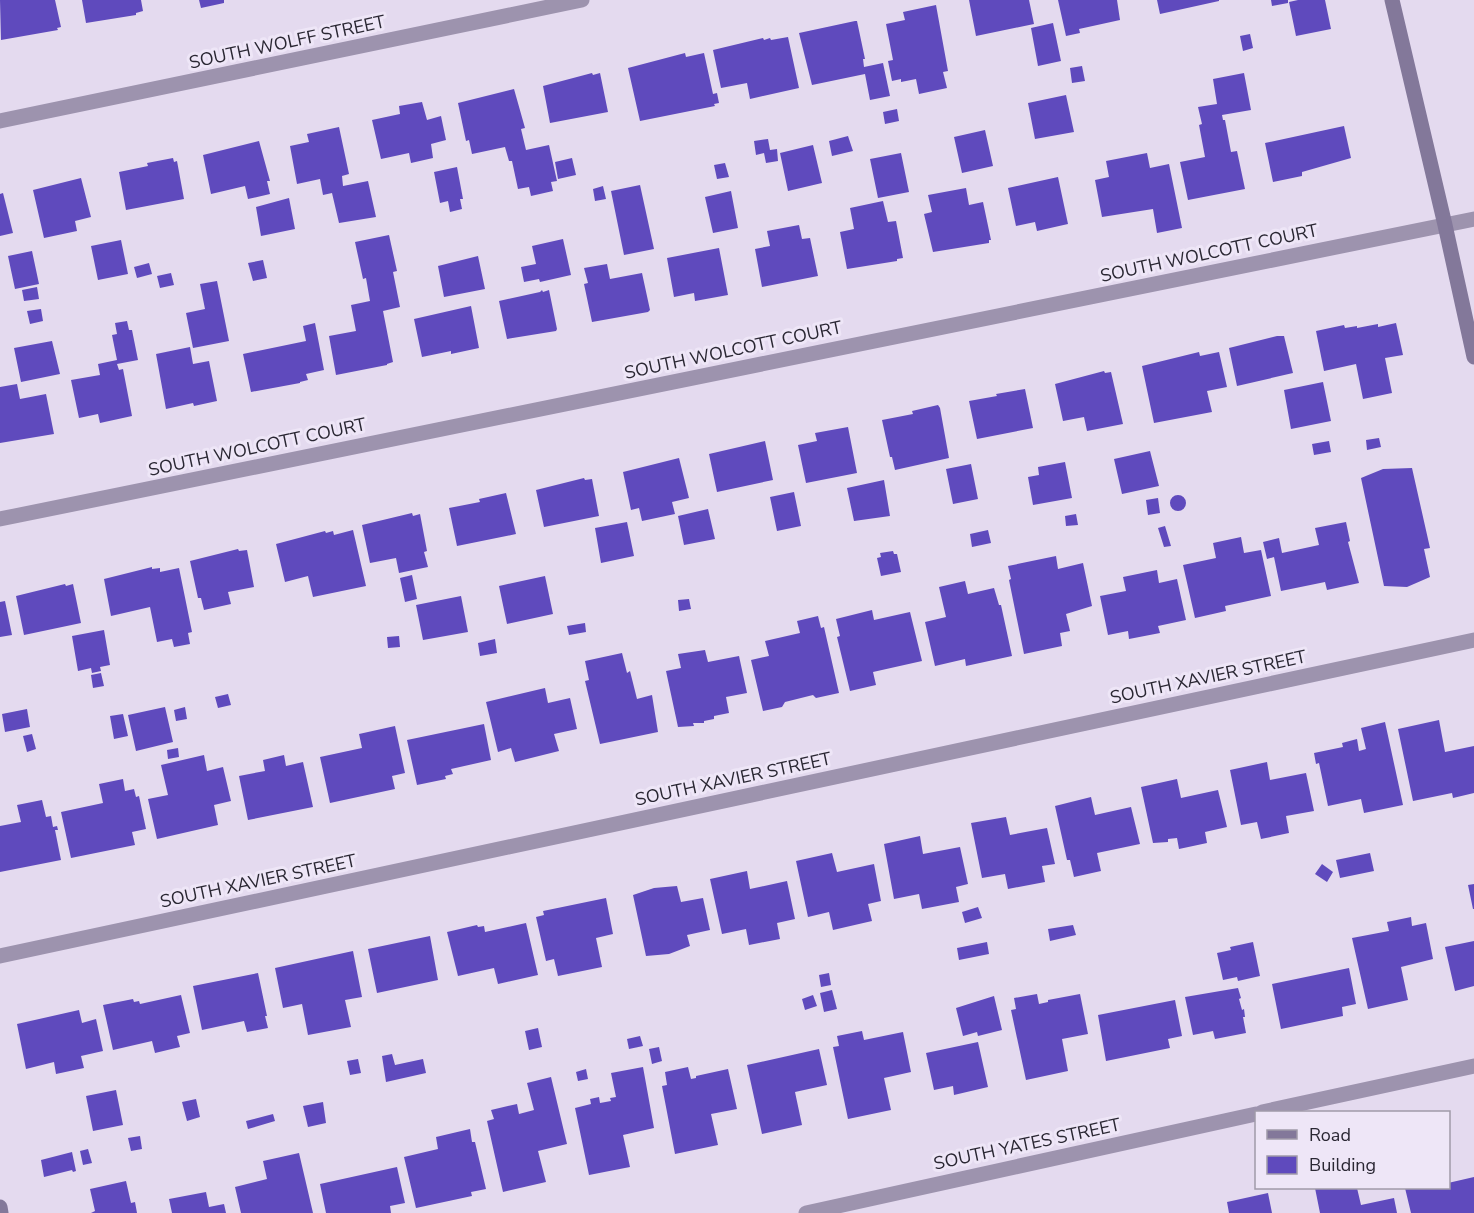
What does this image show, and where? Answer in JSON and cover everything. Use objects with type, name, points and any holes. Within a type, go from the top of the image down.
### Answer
[{"type":"main road","points":[[1392,0],[1446,225],[1474,357]]},
{"type":"main road","points":[[0,1207],[1,1213]]},
{"type":"street","name":"SOUTH WOLFF STREET","points":[[0,122],[582,0]]},
{"type":"street","name":"SOUTH WOLCOTT COURT","points":[[0,519],[1474,219]]},
{"type":"street","name":"SOUTH XAVIER STREET","points":[[0,956],[1474,639]]},
{"type":"street","points":[[1271,1111],[1474,1066]]},
{"type":"street","name":"SOUTH YATES STREET","points":[[806,1213],[1255,1114]]},
{"type":"building","points":[[0,0],[55,0],[61,27],[57,28],[58,30],[1,40]]},
{"type":"building","points":[[82,0],[141,0],[143,11],[136,15],[86,23]]},
{"type":"building","points":[[199,0],[224,0],[224,3],[201,8]]},
{"type":"building","points":[[969,0],[1029,0],[1034,24],[976,36]]},
{"type":"building","points":[[1058,0],[1117,0],[1120,20],[1079,29],[1080,33],[1066,36]]},
{"type":"building","points":[[1157,0],[1219,0],[1219,1],[1160,14]]},
{"type":"building","points":[[1271,0],[1288,0],[1288,3],[1272,6]]},
{"type":"building","points":[[1325,0],[1331,29],[1296,36],[1289,2]]},
{"type":"building","points":[[936,5],[948,71],[943,72],[947,88],[919,94],[916,79],[892,81],[888,61],[893,60],[886,24],[905,20],[903,12]]},
{"type":"building","points":[[857,21],[865,59],[863,59],[864,67],[883,63],[890,96],[870,100],[865,74],[812,85],[799,33]]},
{"type":"building","points":[[1053,23],[1061,61],[1038,66],[1031,28]]},
{"type":"building","points":[[1250,34],[1253,48],[1243,51],[1240,36]]},
{"type":"building","points":[[788,37],[799,88],[750,99],[747,83],[721,88],[713,50],[763,38],[771,40]]},
{"type":"building","points":[[685,53],[686,57],[704,53],[713,94],[717,93],[719,103],[714,104],[715,106],[640,121],[628,68]]},
{"type":"building","points":[[1082,66],[1085,81],[1072,83],[1070,68]]},
{"type":"building","points":[[592,73],[593,75],[600,73],[608,112],[550,123],[543,86]]},
{"type":"building","points":[[1244,73],[1251,110],[1222,115],[1231,152],[1237,151],[1245,189],[1188,200],[1180,162],[1205,157],[1198,107],[1217,104],[1213,79]]},
{"type":"building","points":[[514,89],[525,128],[521,129],[526,150],[549,145],[557,181],[551,182],[553,191],[531,196],[529,187],[518,189],[512,161],[509,161],[505,147],[472,154],[469,140],[466,141],[458,103]]},
{"type":"building","points":[[1066,95],[1074,132],[1035,139],[1028,103]]},
{"type":"building","points":[[422,102],[427,120],[441,116],[446,140],[431,144],[433,158],[411,163],[409,153],[381,159],[372,120],[400,114],[399,106]]},
{"type":"building","points":[[897,109],[899,121],[885,124],[883,112]]},
{"type":"building","points":[[1344,126],[1351,158],[1302,172],[1302,176],[1273,182],[1265,143]]},
{"type":"building","points":[[339,127],[349,174],[342,176],[343,186],[368,181],[376,217],[339,223],[332,193],[323,195],[320,179],[297,184],[290,146],[309,142],[307,134]]},
{"type":"building","points":[[985,130],[993,166],[962,173],[954,137]]},
{"type":"building","points":[[848,136],[853,151],[832,156],[829,141]]},
{"type":"building","points":[[768,139],[770,150],[777,149],[778,161],[766,163],[764,153],[756,155],[754,141]]},
{"type":"building","points":[[259,141],[270,181],[267,181],[270,194],[248,199],[245,186],[211,194],[203,155]]},
{"type":"building","points":[[813,145],[822,183],[788,191],[780,153]]},
{"type":"building","points":[[901,153],[909,192],[878,198],[870,159]]},
{"type":"building","points":[[1147,153],[1150,168],[1169,164],[1182,228],[1157,233],[1153,209],[1102,217],[1095,180],[1109,177],[1106,161]]},
{"type":"building","points":[[173,158],[174,162],[177,161],[184,199],[126,210],[119,172]]},
{"type":"building","points":[[572,158],[576,175],[558,179],[555,162]]},
{"type":"building","points":[[725,163],[729,177],[717,179],[714,165]]},
{"type":"building","points":[[457,167],[463,199],[460,199],[462,209],[450,212],[448,201],[440,203],[434,172]]},
{"type":"building","points":[[1058,177],[1068,224],[1037,231],[1035,222],[1016,226],[1008,188]]},
{"type":"building","points":[[81,178],[91,217],[75,221],[77,231],[44,238],[33,190]]},
{"type":"building","points":[[640,185],[654,249],[624,255],[611,191]]},
{"type":"building","points":[[603,186],[606,199],[595,201],[593,189]]},
{"type":"building","points":[[966,188],[969,205],[983,202],[991,240],[989,243],[933,252],[924,214],[932,212],[928,195]]},
{"type":"building","points":[[731,191],[738,228],[713,233],[705,197]]},
{"type":"building","points":[[3,193],[13,233],[0,236],[0,194]]},
{"type":"building","points":[[289,198],[295,229],[261,236],[256,207]]},
{"type":"building","points":[[883,201],[888,222],[896,221],[903,258],[847,269],[840,232],[854,229],[850,208]]},
{"type":"building","points":[[799,225],[802,239],[810,238],[818,276],[762,287],[755,249],[770,246],[767,231]]},
{"type":"building","points":[[389,235],[397,271],[393,272],[400,307],[383,311],[393,362],[336,375],[329,336],[356,331],[351,305],[370,301],[355,242]]},
{"type":"building","points":[[563,239],[571,275],[540,282],[539,279],[524,282],[521,267],[536,264],[532,246]]},
{"type":"building","points":[[121,240],[128,274],[98,280],[91,246]]},
{"type":"building","points":[[719,248],[728,295],[695,301],[694,293],[674,297],[667,258]]},
{"type":"building","points":[[32,251],[39,284],[15,289],[8,256]]},
{"type":"building","points":[[478,256],[485,289],[444,297],[438,266]]},
{"type":"building","points":[[263,260],[267,278],[253,281],[248,263]]},
{"type":"building","points":[[149,263],[152,274],[137,278],[134,267]]},
{"type":"building","points":[[607,264],[610,279],[642,273],[650,310],[648,312],[592,322],[584,284],[588,283],[584,268]]},
{"type":"building","points":[[171,273],[174,285],[160,288],[157,276]]},
{"type":"building","points":[[217,281],[229,341],[193,348],[186,313],[205,309],[200,284]]},
{"type":"building","points":[[37,287],[39,299],[24,301],[22,290]]},
{"type":"building","points":[[542,290],[543,292],[549,290],[556,331],[507,339],[499,301]]},
{"type":"building","points":[[471,306],[479,348],[422,357],[414,319]]},
{"type":"building","points":[[41,309],[43,321],[30,324],[27,311]]},
{"type":"building","points":[[127,321],[129,330],[132,330],[138,360],[117,364],[119,370],[123,369],[132,416],[100,423],[98,414],[79,418],[71,380],[100,375],[98,364],[117,360],[112,335],[117,334],[115,323]]},
{"type":"building","points":[[315,323],[324,370],[306,374],[308,380],[300,383],[251,392],[243,354],[306,341],[303,326]]},
{"type":"building","points":[[1396,323],[1403,355],[1385,358],[1392,393],[1363,399],[1356,364],[1324,371],[1316,331],[1344,325],[1345,328],[1357,326],[1357,328]]},
{"type":"building","points":[[1284,336],[1293,373],[1237,386],[1229,348]]},
{"type":"building","points":[[52,341],[60,374],[21,382],[14,348]]},
{"type":"building","points":[[190,347],[193,364],[209,361],[217,401],[166,409],[156,354]]},
{"type":"building","points":[[1199,352],[1200,356],[1219,352],[1227,387],[1207,391],[1212,412],[1154,423],[1142,366]]},
{"type":"building","points":[[1104,371],[1105,373],[1111,372],[1123,424],[1087,431],[1084,417],[1063,421],[1055,384]]},
{"type":"building","points":[[1323,382],[1331,421],[1291,429],[1284,390]]},
{"type":"building","points":[[17,384],[20,399],[46,394],[54,434],[0,443],[0,387]]},
{"type":"building","points":[[1025,389],[1033,428],[977,439],[969,401]]},
{"type":"building","points":[[938,405],[949,458],[895,470],[882,420],[913,414],[912,411]]},
{"type":"building","points":[[848,427],[857,473],[806,483],[798,445],[817,441],[815,433]]},
{"type":"building","points":[[1379,438],[1381,447],[1367,450],[1366,440]]},
{"type":"building","points":[[765,441],[773,480],[717,492],[709,454]]},
{"type":"building","points":[[1329,441],[1331,452],[1314,455],[1312,444]]},
{"type":"building","points":[[1150,451],[1159,486],[1122,494],[1114,459]]},
{"type":"building","points":[[679,458],[689,498],[672,502],[675,514],[642,521],[639,508],[631,510],[623,472]]},
{"type":"building","points":[[1065,462],[1072,498],[1033,505],[1028,477],[1039,475],[1038,467]]},
{"type":"building","points":[[971,464],[978,499],[953,504],[946,469]]},
{"type":"building","points":[[1412,468],[1430,548],[1424,549],[1430,577],[1407,587],[1384,586],[1361,478],[1383,469]]},
{"type":"building","points":[[584,478],[585,480],[592,479],[599,516],[544,527],[536,490]]},
{"type":"building","points":[[884,480],[890,516],[854,521],[847,488]]},
{"type":"building","points":[[794,492],[801,526],[777,531],[770,497]]},
{"type":"building","points":[[506,493],[516,534],[457,546],[449,508],[480,502],[479,499]]},
{"type":"building","points":[[1178,495],[1186,503],[1178,511],[1170,503]]},
{"type":"building","points":[[1158,498],[1160,513],[1148,515],[1146,500]]},
{"type":"building","points":[[708,509],[715,539],[684,545],[678,516]]},
{"type":"building","points":[[412,513],[413,516],[420,514],[428,567],[399,573],[396,558],[370,563],[362,525]]},
{"type":"building","points":[[1076,514],[1078,525],[1066,526],[1065,516]]},
{"type":"building","points":[[627,522],[634,556],[601,563],[595,528]]},
{"type":"building","points":[[1346,522],[1350,541],[1348,542],[1359,583],[1327,590],[1325,582],[1281,591],[1274,557],[1267,559],[1263,542],[1279,538],[1282,553],[1319,545],[1315,528]]},
{"type":"building","points":[[1165,526],[1171,546],[1164,547],[1158,528]]},
{"type":"building","points":[[353,530],[366,586],[313,597],[308,576],[285,582],[276,544],[325,531],[326,533],[333,531],[334,535]]},
{"type":"building","points":[[988,530],[991,543],[972,547],[970,534]]},
{"type":"building","points":[[1241,537],[1244,553],[1261,550],[1271,596],[1225,606],[1226,611],[1195,618],[1183,565],[1216,558],[1213,543]]},
{"type":"building","points":[[238,549],[239,551],[247,550],[254,587],[228,592],[231,604],[204,610],[201,598],[198,598],[190,561]]},
{"type":"building","points":[[893,551],[897,554],[901,572],[881,576],[877,558],[881,557],[880,553]]},
{"type":"building","points":[[1056,556],[1058,569],[1083,563],[1092,606],[1066,614],[1070,631],[1060,633],[1062,646],[1024,654],[1008,566]]},
{"type":"building","points":[[152,567],[152,569],[160,568],[160,572],[179,568],[192,632],[188,633],[190,644],[174,647],[172,639],[157,642],[150,607],[111,616],[104,579]]},
{"type":"building","points":[[1157,570],[1159,583],[1177,579],[1186,620],[1158,626],[1160,633],[1129,639],[1128,631],[1108,635],[1100,596],[1126,591],[1123,577]]},
{"type":"building","points":[[412,575],[417,599],[405,602],[400,578]]},
{"type":"building","points":[[545,576],[553,614],[507,624],[499,586]]},
{"type":"building","points":[[965,581],[968,594],[994,588],[999,605],[1001,605],[1012,656],[966,666],[965,659],[935,666],[925,622],[946,617],[939,587]]},
{"type":"building","points":[[65,584],[66,586],[73,584],[81,623],[24,635],[16,596]]},
{"type":"building","points":[[461,596],[468,632],[423,640],[416,605]]},
{"type":"building","points":[[689,599],[691,609],[679,611],[678,600]]},
{"type":"building","points":[[5,601],[12,635],[0,637],[0,602]]},
{"type":"building","points":[[872,610],[874,620],[910,612],[922,661],[873,672],[876,685],[850,691],[837,637],[840,636],[836,619]]},
{"type":"building","points":[[818,616],[821,628],[824,627],[839,693],[816,698],[813,695],[785,702],[782,707],[763,711],[751,660],[769,656],[765,641],[800,633],[797,621]]},
{"type":"building","points":[[585,623],[586,632],[569,635],[567,626]]},
{"type":"building","points":[[104,630],[110,665],[100,667],[101,671],[92,673],[91,668],[78,671],[72,636]]},
{"type":"building","points":[[399,636],[400,647],[388,648],[387,637]]},
{"type":"building","points":[[495,639],[497,653],[480,656],[478,643]]},
{"type":"building","points":[[705,650],[708,662],[739,656],[747,693],[726,697],[729,713],[714,716],[714,719],[704,721],[704,723],[693,723],[694,726],[678,727],[666,671],[681,668],[678,654]]},
{"type":"building","points":[[622,653],[627,673],[630,671],[637,699],[652,695],[658,732],[600,744],[585,681],[589,680],[585,661]]},
{"type":"building","points":[[101,673],[104,686],[93,688],[91,675]]},
{"type":"building","points":[[545,688],[548,703],[570,698],[577,729],[554,734],[559,751],[515,762],[511,748],[498,752],[486,702]]},
{"type":"building","points":[[228,694],[231,705],[218,708],[215,697]]},
{"type":"building","points":[[165,707],[173,742],[136,751],[128,715]]},
{"type":"building","points":[[185,707],[187,719],[176,721],[174,710]]},
{"type":"building","points":[[27,709],[30,727],[5,732],[2,714]]},
{"type":"building","points":[[123,714],[128,736],[114,739],[110,716]]},
{"type":"building","points":[[1439,720],[1445,752],[1474,746],[1474,793],[1453,798],[1452,793],[1413,801],[1398,729]]},
{"type":"building","points":[[1385,722],[1403,805],[1364,813],[1361,799],[1328,806],[1319,763],[1316,764],[1314,753],[1343,747],[1342,743],[1357,739],[1359,751],[1366,749],[1361,728]]},
{"type":"building","points":[[484,724],[491,760],[451,769],[453,774],[445,776],[446,779],[417,785],[407,740]]},
{"type":"building","points":[[395,726],[405,773],[392,776],[395,789],[330,803],[320,757],[362,748],[359,734]]},
{"type":"building","points":[[32,734],[36,749],[27,752],[23,736]]},
{"type":"building","points":[[178,748],[179,757],[168,759],[167,750]]},
{"type":"building","points":[[204,755],[207,771],[223,767],[231,801],[214,805],[218,825],[157,839],[148,799],[168,795],[161,765]]},
{"type":"building","points":[[284,755],[286,766],[303,762],[313,807],[248,820],[239,776],[265,771],[263,760]]},
{"type":"building","points":[[1267,762],[1270,780],[1306,773],[1314,811],[1286,816],[1289,833],[1261,839],[1257,822],[1241,825],[1230,770]]},
{"type":"building","points":[[123,779],[125,791],[134,789],[136,797],[139,796],[146,829],[132,832],[135,845],[71,858],[61,812],[103,803],[99,784]]},
{"type":"building","points":[[1177,779],[1181,798],[1218,790],[1227,827],[1205,832],[1207,843],[1179,849],[1177,838],[1168,839],[1168,842],[1153,843],[1141,787]]},
{"type":"building","points":[[1091,797],[1095,815],[1131,807],[1140,844],[1097,853],[1101,871],[1074,877],[1070,860],[1067,860],[1055,806]]},
{"type":"building","points":[[42,800],[46,817],[51,816],[53,827],[57,826],[58,830],[55,830],[61,860],[0,872],[0,826],[21,822],[17,805]]},
{"type":"building","points":[[1006,817],[1010,835],[1047,828],[1055,864],[1042,866],[1045,882],[1008,889],[1005,874],[982,878],[971,823]]},
{"type":"building","points":[[920,836],[923,854],[960,847],[968,884],[956,887],[959,902],[922,909],[919,894],[894,899],[884,844]]},
{"type":"building","points":[[832,853],[837,872],[874,864],[881,901],[868,904],[872,921],[833,930],[829,912],[808,917],[796,861]]},
{"type":"building","points":[[1370,853],[1374,871],[1340,878],[1336,860]]},
{"type":"building","points":[[1322,864],[1333,872],[1327,882],[1315,874]]},
{"type":"building","points":[[747,871],[750,889],[787,881],[795,919],[777,923],[780,939],[749,945],[746,929],[722,934],[710,879]]},
{"type":"building","points":[[1474,884],[1474,909],[1473,909],[1468,885]]},
{"type":"building","points":[[677,886],[681,902],[703,898],[710,930],[687,935],[690,946],[669,954],[646,956],[633,895],[654,888]]},
{"type":"building","points":[[606,898],[613,934],[596,938],[602,967],[558,976],[554,959],[546,961],[536,917],[544,915],[543,911]]},
{"type":"building","points":[[978,907],[982,918],[965,923],[962,912]]},
{"type":"building","points":[[1411,917],[1412,926],[1426,923],[1433,959],[1401,967],[1408,1000],[1368,1009],[1352,938],[1389,931],[1387,922]]},
{"type":"building","points":[[526,923],[538,975],[498,984],[494,968],[458,976],[447,932],[477,925],[478,927],[484,926],[485,932]]},
{"type":"building","points":[[1073,925],[1076,935],[1050,941],[1048,929]]},
{"type":"building","points":[[430,936],[438,980],[377,993],[368,949]]},
{"type":"building","points":[[1474,941],[1474,986],[1455,991],[1445,947]]},
{"type":"building","points":[[987,942],[989,954],[959,960],[957,948]]},
{"type":"building","points":[[1253,942],[1260,976],[1238,981],[1237,977],[1223,980],[1217,953],[1231,950],[1230,947]]},
{"type":"building","points":[[353,951],[362,997],[345,1000],[351,1027],[308,1035],[302,1004],[283,1008],[275,968]]},
{"type":"building","points":[[1349,968],[1356,1004],[1342,1007],[1343,1016],[1281,1029],[1272,984]]},
{"type":"building","points":[[258,973],[268,1028],[247,1032],[244,1021],[202,1030],[193,986]]},
{"type":"building","points":[[829,973],[831,985],[821,987],[819,975]]},
{"type":"building","points":[[1238,988],[1242,1010],[1244,1009],[1246,1033],[1215,1039],[1213,1031],[1193,1035],[1185,997]]},
{"type":"building","points":[[832,990],[837,1009],[824,1012],[820,993]]},
{"type":"building","points":[[1037,994],[1039,1004],[1080,994],[1088,1034],[1062,1039],[1068,1071],[1026,1080],[1011,1010],[1016,1009],[1014,998]]},
{"type":"building","points":[[181,995],[190,1033],[177,1036],[180,1047],[155,1053],[152,1041],[113,1050],[103,1005],[133,999],[134,1002],[139,1001],[140,1004]]},
{"type":"building","points":[[813,995],[817,1006],[805,1010],[802,999]]},
{"type":"building","points":[[994,996],[1002,1030],[978,1036],[977,1032],[963,1036],[956,1008]]},
{"type":"building","points":[[1175,1000],[1182,1036],[1168,1039],[1170,1048],[1106,1061],[1098,1015]]},
{"type":"building","points":[[79,1010],[82,1023],[96,1019],[103,1051],[81,1056],[84,1068],[56,1074],[54,1062],[26,1069],[17,1024]]},
{"type":"building","points":[[538,1028],[542,1047],[529,1050],[525,1031]]},
{"type":"building","points":[[862,1031],[864,1040],[903,1032],[911,1072],[884,1078],[891,1110],[848,1119],[833,1047],[839,1046],[837,1036]]},
{"type":"building","points":[[640,1036],[643,1046],[629,1049],[627,1039]]},
{"type":"building","points":[[978,1042],[988,1087],[954,1095],[953,1086],[934,1090],[926,1053]]},
{"type":"building","points":[[659,1047],[662,1061],[652,1064],[649,1049]]},
{"type":"building","points":[[819,1049],[827,1085],[795,1092],[802,1125],[762,1134],[747,1065]]},
{"type":"building","points":[[392,1054],[395,1065],[423,1059],[426,1073],[386,1082],[382,1056]]},
{"type":"building","points":[[358,1059],[361,1073],[350,1075],[347,1061]]},
{"type":"building","points":[[643,1067],[654,1128],[623,1135],[630,1167],[589,1175],[575,1108],[591,1104],[590,1099],[599,1097],[600,1103],[611,1101],[610,1098],[616,1097],[611,1073]]},
{"type":"building","points":[[688,1067],[691,1079],[728,1069],[737,1109],[711,1114],[718,1145],[675,1154],[662,1086],[667,1085],[665,1072]]},
{"type":"building","points":[[586,1069],[588,1079],[578,1081],[576,1072]]},
{"type":"building","points":[[551,1077],[567,1144],[538,1151],[546,1182],[503,1192],[487,1121],[494,1119],[491,1110],[517,1104],[519,1114],[534,1110],[527,1083]]},
{"type":"building","points":[[116,1090],[123,1125],[93,1131],[86,1096]]},
{"type":"building","points":[[196,1099],[200,1117],[187,1121],[182,1102]]},
{"type":"building","points":[[323,1102],[326,1123],[308,1127],[303,1106]]},
{"type":"building","points":[[273,1114],[275,1121],[248,1129],[246,1121]]},
{"type":"building","points":[[470,1129],[486,1189],[471,1192],[472,1196],[416,1208],[404,1157],[438,1149],[436,1137]]},
{"type":"building","points":[[140,1136],[142,1149],[131,1151],[128,1138]]},
{"type":"building","points":[[88,1149],[92,1163],[83,1165],[80,1151]]},
{"type":"building","points":[[72,1152],[76,1171],[44,1177],[41,1160]]},
{"type":"building","points":[[299,1153],[313,1213],[241,1213],[235,1187],[267,1179],[263,1161]]},
{"type":"building","points":[[397,1167],[405,1203],[390,1206],[391,1213],[326,1213],[320,1184]]},
{"type":"building","points":[[1474,1177],[1474,1213],[1411,1213],[1405,1189],[1450,1189],[1450,1183]]},
{"type":"building","points":[[126,1181],[131,1203],[135,1202],[137,1213],[91,1213],[95,1211],[90,1189]]},
{"type":"building","points":[[1315,1189],[1357,1189],[1361,1205],[1394,1198],[1397,1213],[1320,1213]]},
{"type":"building","points":[[206,1192],[209,1207],[224,1204],[226,1213],[172,1213],[169,1199]]},
{"type":"building","points":[[1268,1193],[1272,1213],[1229,1213],[1227,1202]]}]
